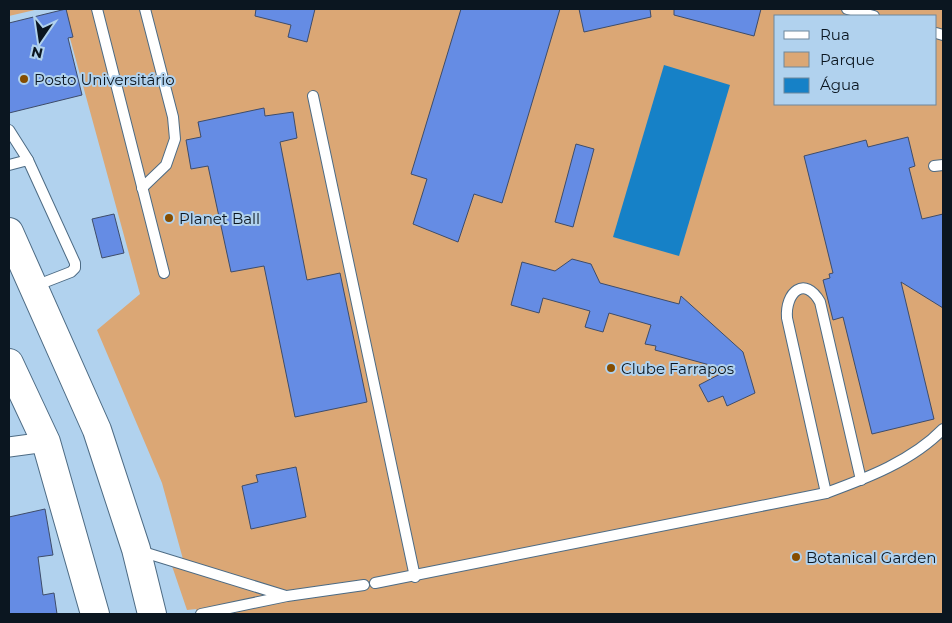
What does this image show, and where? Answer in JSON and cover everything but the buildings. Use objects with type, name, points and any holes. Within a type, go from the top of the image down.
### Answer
[{"type":"main road","points":[[9,232],[97,430],[136,549],[152,614]]},
{"type":"main road","points":[[9,363],[46,442],[95,614]]},
{"type":"street","points":[[9,447],[46,442]]},
{"type":"lane","points":[[97,9],[164,273]]},
{"type":"lane","points":[[142,188],[166,165],[175,140],[174,117],[145,9]]},
{"type":"lane","points":[[847,9],[870,15]]},
{"type":"lane","points":[[313,96],[415,577]]},
{"type":"lane","points":[[9,130],[28,160],[75,263],[75,268],[71,272],[34,286]]},
{"type":"lane","points":[[9,165],[28,160]]},
{"type":"lane","points":[[826,493],[787,318],[786,304],[790,295],[797,289],[815,293],[820,302],[861,480]]},
{"type":"lane","points":[[201,614],[287,596],[415,577],[826,493],[861,480],[926,446],[943,429]]},
{"type":"lane","points":[[136,549],[287,596]]},
{"type":"green space","points":[[9,9],[39,9],[9,16]]},
{"type":"green space","name":"Clube Farrapos","points":[[62,9],[943,9],[943,614],[198,614],[196,609],[187,610],[172,566],[186,570],[162,483],[97,330],[140,294]]},
{"type":"water","points":[[664,65],[730,85],[679,256],[613,237]]},
{"type":"place","name":"Posto Universitário","points":[[24,79]]},
{"type":"place","name":"Planet Ball","points":[[169,218]]},
{"type":"place","name":"Clube Farrapos","points":[[611,368]]},
{"type":"place","name":"Botanical Garden","points":[[796,557]]}]
